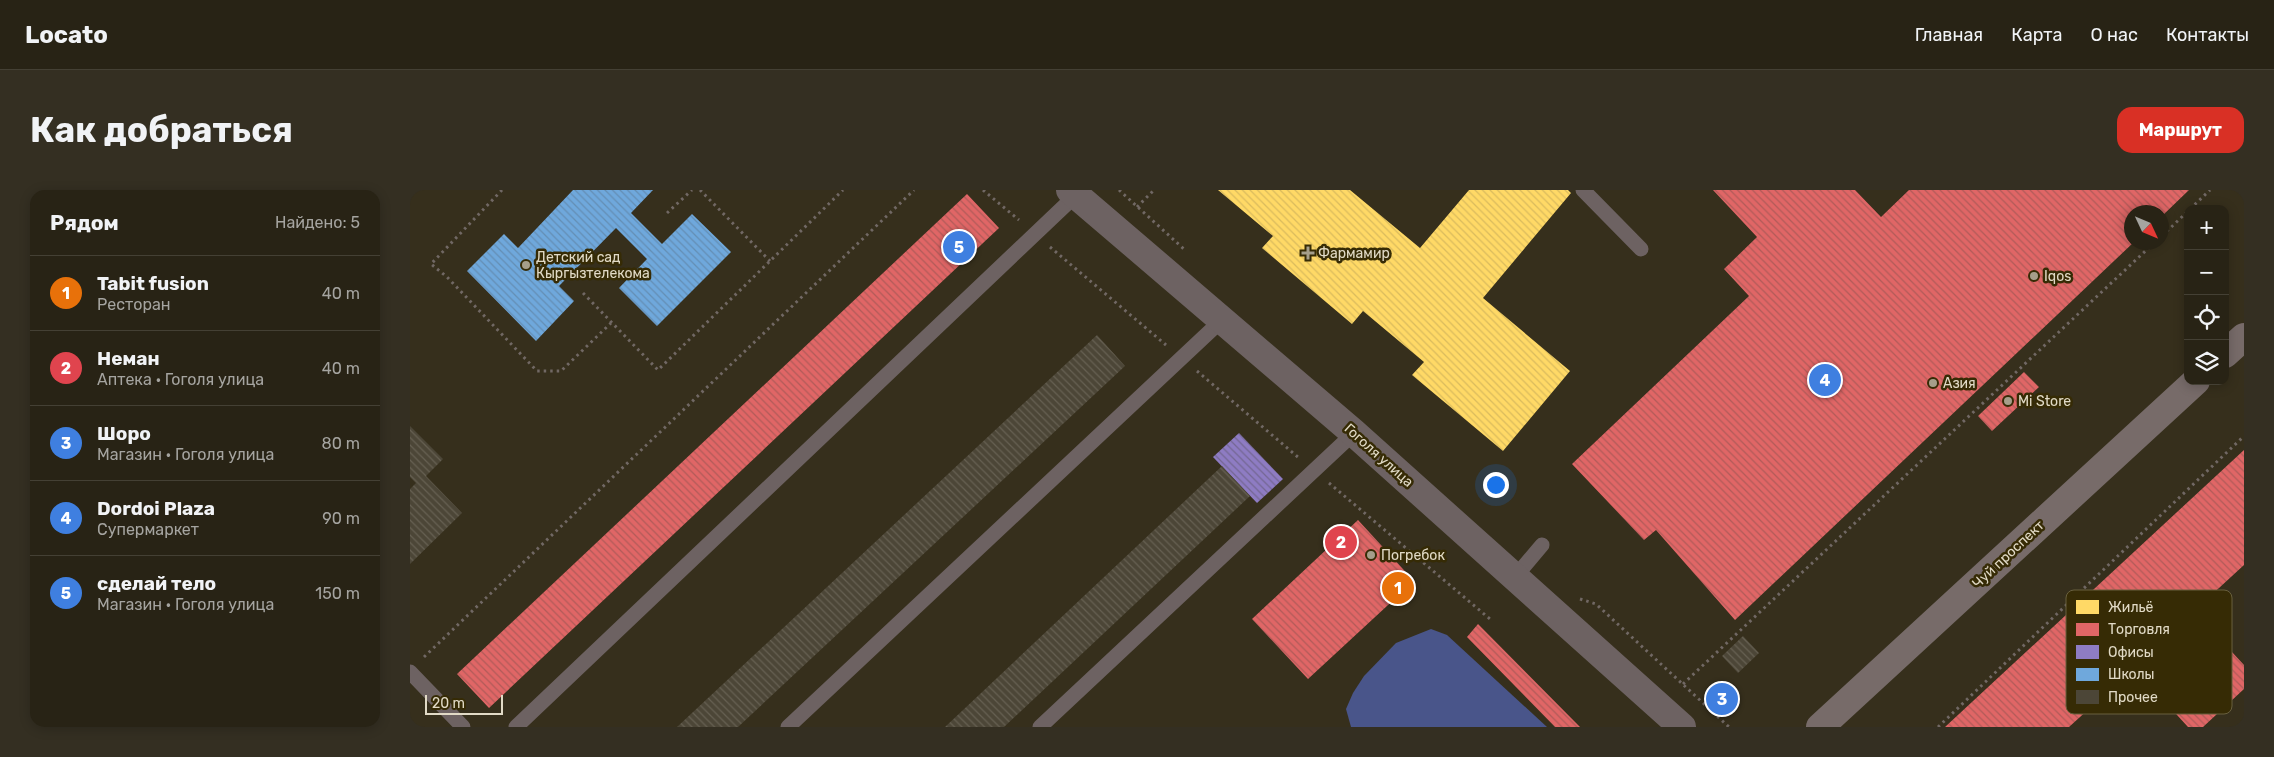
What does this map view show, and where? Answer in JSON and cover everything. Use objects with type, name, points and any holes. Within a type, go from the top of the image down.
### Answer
[{"type":"main road","points":[[2229,350],[2244,337]]},
{"type":"main road","name":"Чуй проспект","points":[[1820,727],[2192,385]]},
{"type":"street","name":"Гоголя улица","points":[[1073,192],[1354,433],[1682,727]]},
{"type":"lane","points":[[1583,190],[1641,249]]},
{"type":"lane","points":[[516,727],[1035,234],[1073,192]]},
{"type":"lane","points":[[788,727],[1222,320]]},
{"type":"lane","points":[[1040,727],[1354,433]]},
{"type":"lane","points":[[1515,577],[1542,545]]},
{"type":"lane","points":[[414,668],[463,727]]},
{"type":"path","points":[[502,190],[431,264],[447,277],[537,371],[561,371],[612,323]]},
{"type":"path","points":[[667,213],[692,190]]},
{"type":"path","points":[[700,190],[770,260]]},
{"type":"path","points":[[583,293],[658,370],[843,190]]},
{"type":"path","points":[[414,668],[914,190]]},
{"type":"path","points":[[983,190],[1490,619]]},
{"type":"path","points":[[1138,207],[1154,190]]},
{"type":"path","points":[[2194,205],[2210,190]]},
{"type":"path","points":[[2169,229],[2184,215]]},
{"type":"path","points":[[1683,684],[2146,250]]},
{"type":"path","points":[[2082,590],[2244,436]]},
{"type":"path","points":[[1938,727],[2066,605]]},
{"type":"shaded area","points":[[1431,629],[1447,635],[1547,727],[1351,727],[1346,709],[1353,693],[1364,676],[1396,643]]},
{"type":"building: Жильё","points":[[1218,190],[1350,190],[1420,248],[1469,190],[1568,190],[1571,193],[1483,298],[1570,371],[1503,451],[1412,375],[1424,362],[1363,311],[1352,324],[1262,248],[1273,236]]},
{"type":"building: Торговля","points":[[1713,190],[1855,190],[1881,217],[1909,190],[2189,190],[2169,209],[2169,205],[2124,205],[2124,250],[2126,250],[1735,620],[1656,530],[1644,540],[1572,464],[1749,296],[1724,269],[1757,237]]},
{"type":"building: Торговля","points":[[967,194],[999,228],[489,708],[457,674]]},
{"type":"building: Торговля","name":"Mi Store","points":[[2024,372],[2039,387],[1992,431],[1978,416]]},
{"type":"building: Торговля","points":[[2244,450],[2244,565],[2217,590],[2093,590]]},
{"type":"building: Торговля","points":[[1358,520],[1414,581],[1308,679],[1252,619]]},
{"type":"building: Торговля","points":[[2066,615],[2066,714],[2083,714],[2069,727],[1945,727]]},
{"type":"building: Торговля","points":[[1478,624],[1580,727],[1555,727],[1467,637]]},
{"type":"building: Торговля","points":[[2232,652],[2244,665],[2244,689],[2232,700]]},
{"type":"building: Торговля","points":[[2176,714],[2217,714],[2203,727],[2188,727]]},
{"type":"building: Офисы","points":[[1239,433],[1283,479],[1257,503],[1213,457]]},
{"type":"building: Школы","name":"Детский сад Кыргызтелекома","points":[[573,190],[653,190],[631,213],[662,244],[692,214],[731,252],[657,326],[619,288],[647,259],[616,228],[559,286],[574,301],[536,341],[467,271],[504,234],[518,248]]},
{"type":"building: Прочее","points":[[1097,335],[1125,366],[738,727],[677,727]]},
{"type":"building: Прочее","points":[[410,426],[443,459],[426,476],[462,513],[410,564],[410,489],[416,483],[410,477]]},
{"type":"building: Прочее","points":[[1222,466],[1250,496],[1004,727],[945,727]]},
{"type":"building: Прочее","points":[[1743,636],[1759,653],[1738,673],[1722,656]]},
{"type":"place","name":"сделай тело","points":[[959,247]]},
{"type":"place","name":"Фармамир","points":[[1308,253]]},
{"type":"place","name":"Детский сад Кыргызтелекома","points":[[526,265]]},
{"type":"place","name":"Iqos","points":[[2034,276]]},
{"type":"place","name":"Dordoi Plaza","points":[[1825,380]]},
{"type":"place","name":"Азия","points":[[1933,383]]},
{"type":"place","name":"Mi Store","points":[[2008,401]]},
{"type":"place","name":"Неман","points":[[1341,542]]},
{"type":"place","name":"Погребок","points":[[1371,555]]},
{"type":"place","name":"Tabit fusion","points":[[1398,588]]},
{"type":"place","name":"Шоро","points":[[1722,699]]}]
